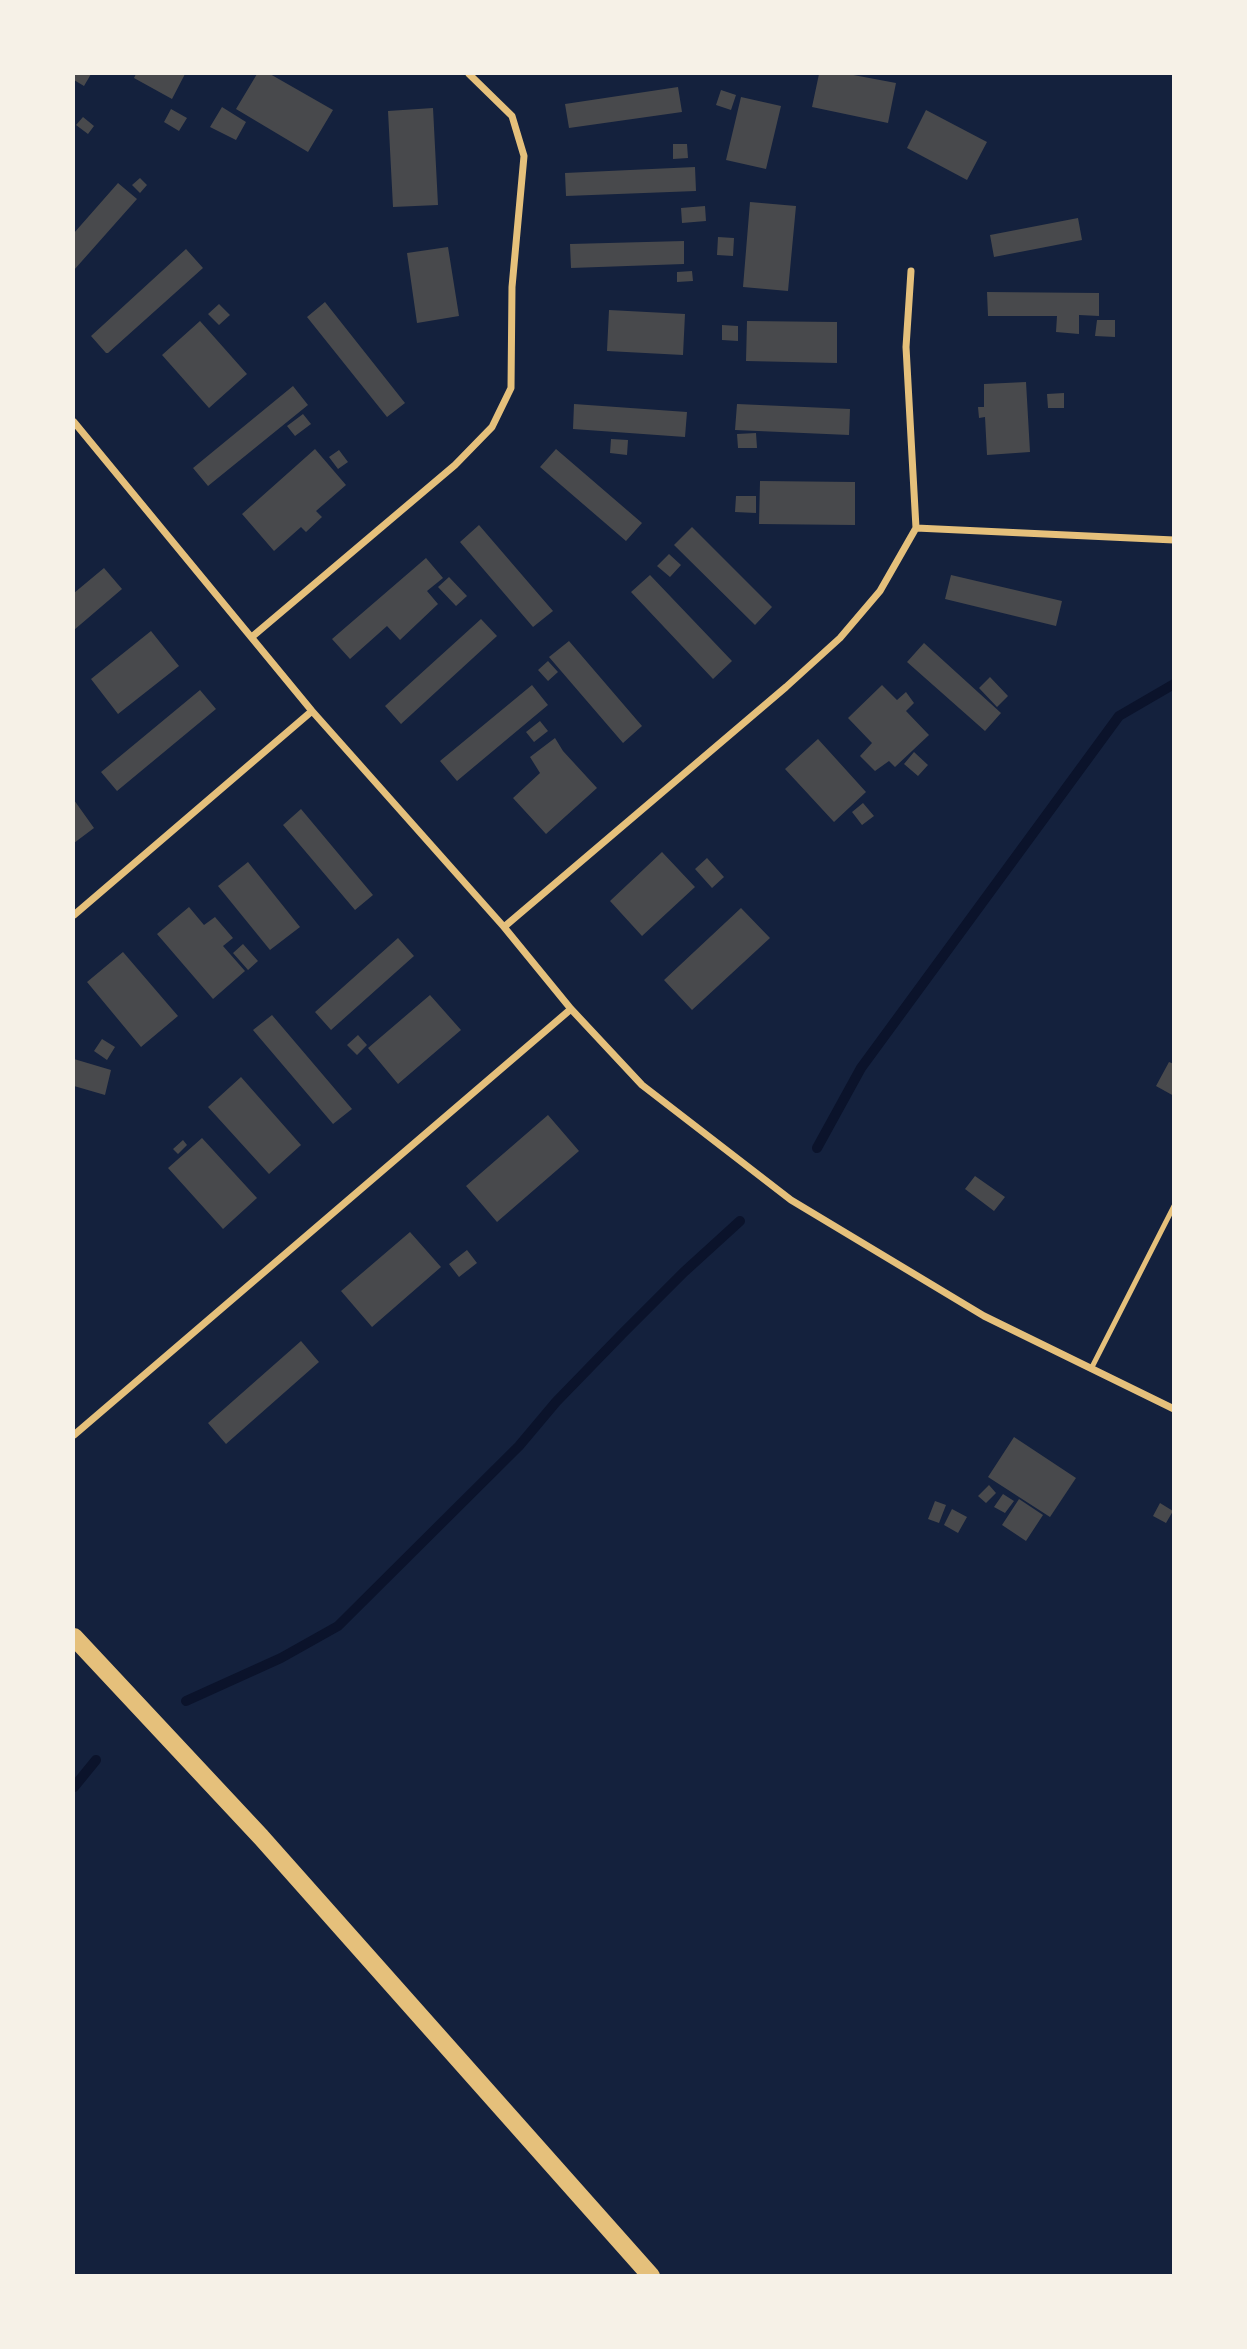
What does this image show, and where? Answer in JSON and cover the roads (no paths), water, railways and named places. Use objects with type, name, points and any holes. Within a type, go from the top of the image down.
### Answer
[{"type":"main road","points":[[74,1637],[261,1837],[651,2276]]},
{"type":"street","points":[[253,636],[455,466],[492,427],[511,388],[512,287],[524,156],[512,116],[469,74]]},
{"type":"street","points":[[504,927],[786,687],[840,638],[880,591],[916,528],[906,346],[911,271]]},
{"type":"street","points":[[74,422],[253,636],[312,711],[504,927],[571,1009],[642,1085],[791,1200],[984,1316],[1174,1409]]},
{"type":"street","points":[[916,528],[1174,540]]},
{"type":"street","points":[[74,915],[312,711]]},
{"type":"street","points":[[74,1435],[571,1009]]},
{"type":"lane","points":[[1091,1369],[1174,1206]]},
{"type":"waterway","points":[[817,1148],[861,1068],[1119,716],[1174,684]]},
{"type":"waterway","points":[[186,1701],[281,1658],[338,1626],[519,1446],[556,1402],[622,1334],[740,1221]]},
{"type":"waterway","points":[[74,1787],[96,1760]]}]
